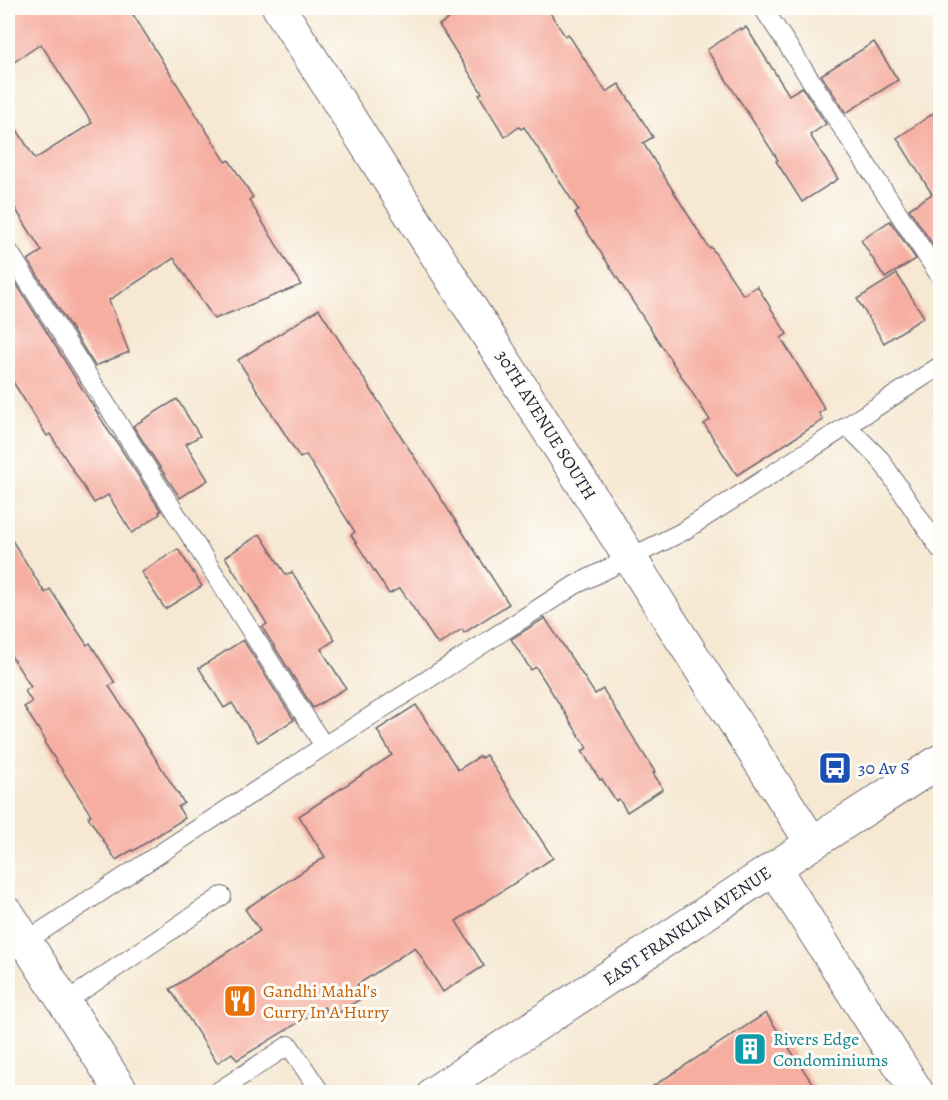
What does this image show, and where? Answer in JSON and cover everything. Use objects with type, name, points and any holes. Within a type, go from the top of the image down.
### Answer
[{"type":"street","name":"30TH AVENUE SOUTH","points":[[279,8],[812,843]]},
{"type":"street","name":"EAST FRANKLIN AVENUE","points":[[435,1092],[940,761]]},
{"type":"street","points":[[774,868],[917,1092]]},
{"type":"street","points":[[8,914],[16,947],[64,1003],[122,1092]]},
{"type":"lane","points":[[764,8],[940,276]]},
{"type":"lane","points":[[8,250],[324,746]]},
{"type":"lane","points":[[16,947],[575,585],[682,532],[940,366]]},
{"type":"lane","points":[[847,426],[880,459],[940,549]]},
{"type":"lane","points":[[64,1003],[222,896]]},
{"type":"lane","points":[[217,1092],[289,1045],[320,1092]]},
{"type":"building","points":[[8,8],[129,8],[226,162],[229,160],[253,197],[249,200],[301,285],[214,319],[174,258],[109,300],[129,352],[95,366],[28,260],[42,251],[8,197],[8,115],[35,159],[92,123],[41,44],[8,66]]},
{"type":"building","points":[[465,8],[547,8],[565,36],[568,34],[606,92],[619,84],[653,137],[643,143],[709,248],[711,247],[743,295],[757,286],[787,334],[781,338],[825,409],[819,413],[823,420],[737,475],[704,424],[710,420],[575,213],[579,211],[524,127],[521,129],[519,127],[505,137],[479,95],[482,93],[439,25]]},
{"type":"building","points":[[746,27],[789,95],[802,87],[826,124],[810,135],[838,179],[802,202],[776,161],[778,160],[707,50],[740,28],[741,30]]},
{"type":"building","points":[[874,42],[898,80],[846,113],[821,75]]},
{"type":"building","points":[[940,109],[940,244],[935,248],[909,209],[932,194],[897,138]]},
{"type":"building","points":[[890,221],[916,259],[885,278],[861,240]]},
{"type":"building","points":[[9,272],[161,511],[132,533],[108,495],[94,503],[50,434],[47,436],[8,374]]},
{"type":"building","points":[[897,274],[924,317],[884,343],[857,299]]},
{"type":"building","points":[[319,309],[509,604],[464,633],[462,629],[438,645],[400,588],[389,594],[351,535],[355,532],[306,455],[300,458],[238,360]]},
{"type":"building","points":[[177,399],[200,436],[186,444],[208,480],[180,498],[133,426]]},
{"type":"building","points":[[8,534],[45,593],[50,589],[87,645],[90,643],[115,683],[109,686],[184,803],[178,807],[185,818],[116,860],[88,817],[91,815],[24,707],[32,702],[25,691],[31,687],[8,651]]},
{"type":"building","points":[[260,534],[286,575],[292,572],[335,640],[321,649],[346,688],[313,708],[262,627],[267,624],[225,557]]},
{"type":"building","points":[[178,549],[202,586],[165,609],[141,572]]},
{"type":"building","points":[[545,618],[595,694],[603,689],[655,772],[653,773],[663,789],[627,812],[619,799],[616,801],[602,779],[600,780],[582,751],[587,748],[536,667],[531,670],[511,639]]},
{"type":"building","points":[[243,640],[294,720],[258,742],[232,703],[224,708],[199,668]]},
{"type":"building","points":[[416,705],[458,770],[480,756],[481,758],[486,755],[553,858],[456,921],[484,966],[443,992],[415,947],[357,985],[365,996],[331,1018],[324,1007],[237,1060],[232,1053],[217,1063],[170,989],[260,931],[245,909],[325,857],[299,816],[392,755],[377,730]]},
{"type":"building","name":"Rivers Edge Condominiums","points":[[766,1013],[818,1092],[644,1092]]},
{"type":"place","name":"30 Av S","points":[[835,768]]},
{"type":"place","name":"Gandhi Mahal's Curry In A Hurry","points":[[240,1001]]},
{"type":"place","name":"Rivers Edge Condominiums","points":[[750,1049]]}]
